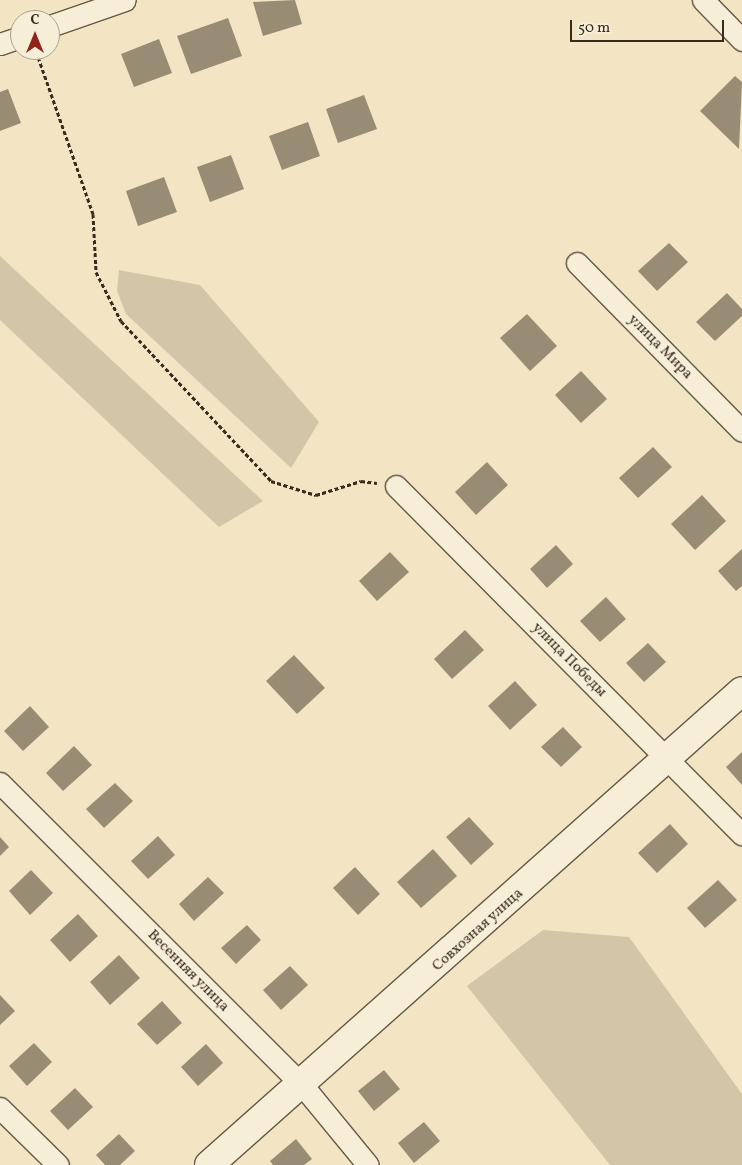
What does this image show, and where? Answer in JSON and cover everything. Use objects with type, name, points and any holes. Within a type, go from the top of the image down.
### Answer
[{"type":"street","points":[[60,22],[124,0]]},
{"type":"street","points":[[703,0],[742,40]]},
{"type":"street","name":"улица Мира","points":[[578,264],[742,431]]},
{"type":"street","name":"улица Победы","points":[[396,486],[742,835]]},
{"type":"street","name":"Совхозная улица","points":[[210,1165],[303,1086],[669,761],[742,691]]},
{"type":"street","name":"Весенняя улица","points":[[0,783],[303,1086],[368,1165]]},
{"type":"street","points":[[0,1108],[58,1165]]},
{"type":"path","points":[[39,60],[93,214],[96,272],[121,321],[271,481],[316,495],[361,481],[396,486]]},
{"type":"shaded area","points":[[0,256],[263,501],[219,527],[0,320]]},
{"type":"shaded area","points":[[119,270],[200,285],[319,422],[291,468],[126,314],[117,291]]},
{"type":"shaded area","points":[[543,930],[629,937],[742,1094],[742,1165],[610,1165],[467,986]]},
{"type":"building","points":[[295,0],[302,24],[263,36],[253,2]]},
{"type":"building","points":[[228,18],[242,56],[191,74],[177,36]]},
{"type":"building","points":[[159,39],[172,73],[134,87],[121,54]]},
{"type":"building","points":[[735,76],[742,82],[739,149],[700,111]]},
{"type":"building","points":[[8,89],[21,123],[0,131],[0,92]]},
{"type":"building","points":[[364,95],[377,129],[338,143],[326,109]]},
{"type":"building","points":[[308,122],[320,156],[282,170],[269,136]]},
{"type":"building","points":[[231,155],[244,189],[210,202],[197,167]]},
{"type":"building","points":[[164,177],[177,212],[138,226],[126,191]]},
{"type":"building","points":[[669,243],[688,262],[657,291],[638,271]]},
{"type":"building","points":[[727,293],[742,309],[742,316],[715,341],[696,322]]},
{"type":"building","points":[[527,314],[557,346],[530,371],[500,338]]},
{"type":"building","points":[[581,371],[607,399],[581,423],[555,395]]},
{"type":"building","points":[[653,447],[672,467],[638,498],[619,478]]},
{"type":"building","points":[[487,462],[508,485],[476,515],[455,492]]},
{"type":"building","points":[[702,495],[726,521],[695,550],[671,524]]},
{"type":"building","points":[[556,545],[573,564],[547,588],[530,569]]},
{"type":"building","points":[[742,549],[742,586],[736,591],[718,571]]},
{"type":"building","points":[[390,552],[409,572],[377,601],[359,581]]},
{"type":"building","points":[[606,597],[626,619],[600,642],[580,621]]},
{"type":"building","points":[[465,630],[484,650],[452,679],[434,659]]},
{"type":"building","points":[[648,643],[666,662],[644,682],[626,663]]},
{"type":"building","points":[[294,655],[325,688],[297,714],[266,681]]},
{"type":"building","points":[[515,681],[537,705],[510,730],[488,706]]},
{"type":"building","points":[[30,706],[49,727],[23,751],[4,731]]},
{"type":"building","points":[[563,727],[582,747],[561,767],[541,747]]},
{"type":"building","points":[[74,746],[92,765],[63,791],[46,773]]},
{"type":"building","points":[[742,752],[742,785],[726,767]]},
{"type":"building","points":[[115,783],[133,801],[104,828],[86,809]]},
{"type":"building","points":[[469,817],[494,844],[471,865],[446,837]]},
{"type":"building","points":[[670,824],[688,844],[657,873],[638,853]]},
{"type":"building","points":[[158,836],[175,855],[148,879],[131,861]]},
{"type":"building","points":[[0,837],[9,847],[0,856]]},
{"type":"building","points":[[433,849],[457,876],[421,908],[397,882]]},
{"type":"building","points":[[355,867],[380,894],[358,915],[333,888]]},
{"type":"building","points":[[31,870],[53,893],[30,915],[9,891]]},
{"type":"building","points":[[208,877],[224,893],[194,921],[179,904]]},
{"type":"building","points":[[718,880],[737,900],[705,928],[687,908]]},
{"type":"building","points":[[78,914],[98,936],[70,962],[50,940]]},
{"type":"building","points":[[247,925],[261,940],[236,964],[221,948]]},
{"type":"building","points":[[119,955],[140,978],[110,1005],[90,982]]},
{"type":"building","points":[[290,966],[308,985],[281,1010],[263,990]]},
{"type":"building","points":[[0,995],[15,1011],[0,1025]]},
{"type":"building","points":[[162,1001],[182,1023],[157,1045],[137,1024]]},
{"type":"building","points":[[34,1043],[52,1062],[27,1086],[9,1066]]},
{"type":"building","points":[[206,1044],[223,1063],[198,1086],[181,1067]]},
{"type":"building","points":[[384,1070],[400,1089],[374,1111],[358,1091]]},
{"type":"building","points":[[75,1088],[93,1107],[68,1130],[50,1111]]},
{"type":"building","points":[[424,1122],[440,1141],[414,1163],[398,1143]]},
{"type":"building","points":[[119,1134],[135,1151],[120,1165],[105,1165],[96,1155]]},
{"type":"building","points":[[296,1139],[312,1159],[304,1165],[273,1165],[270,1161]]}]
